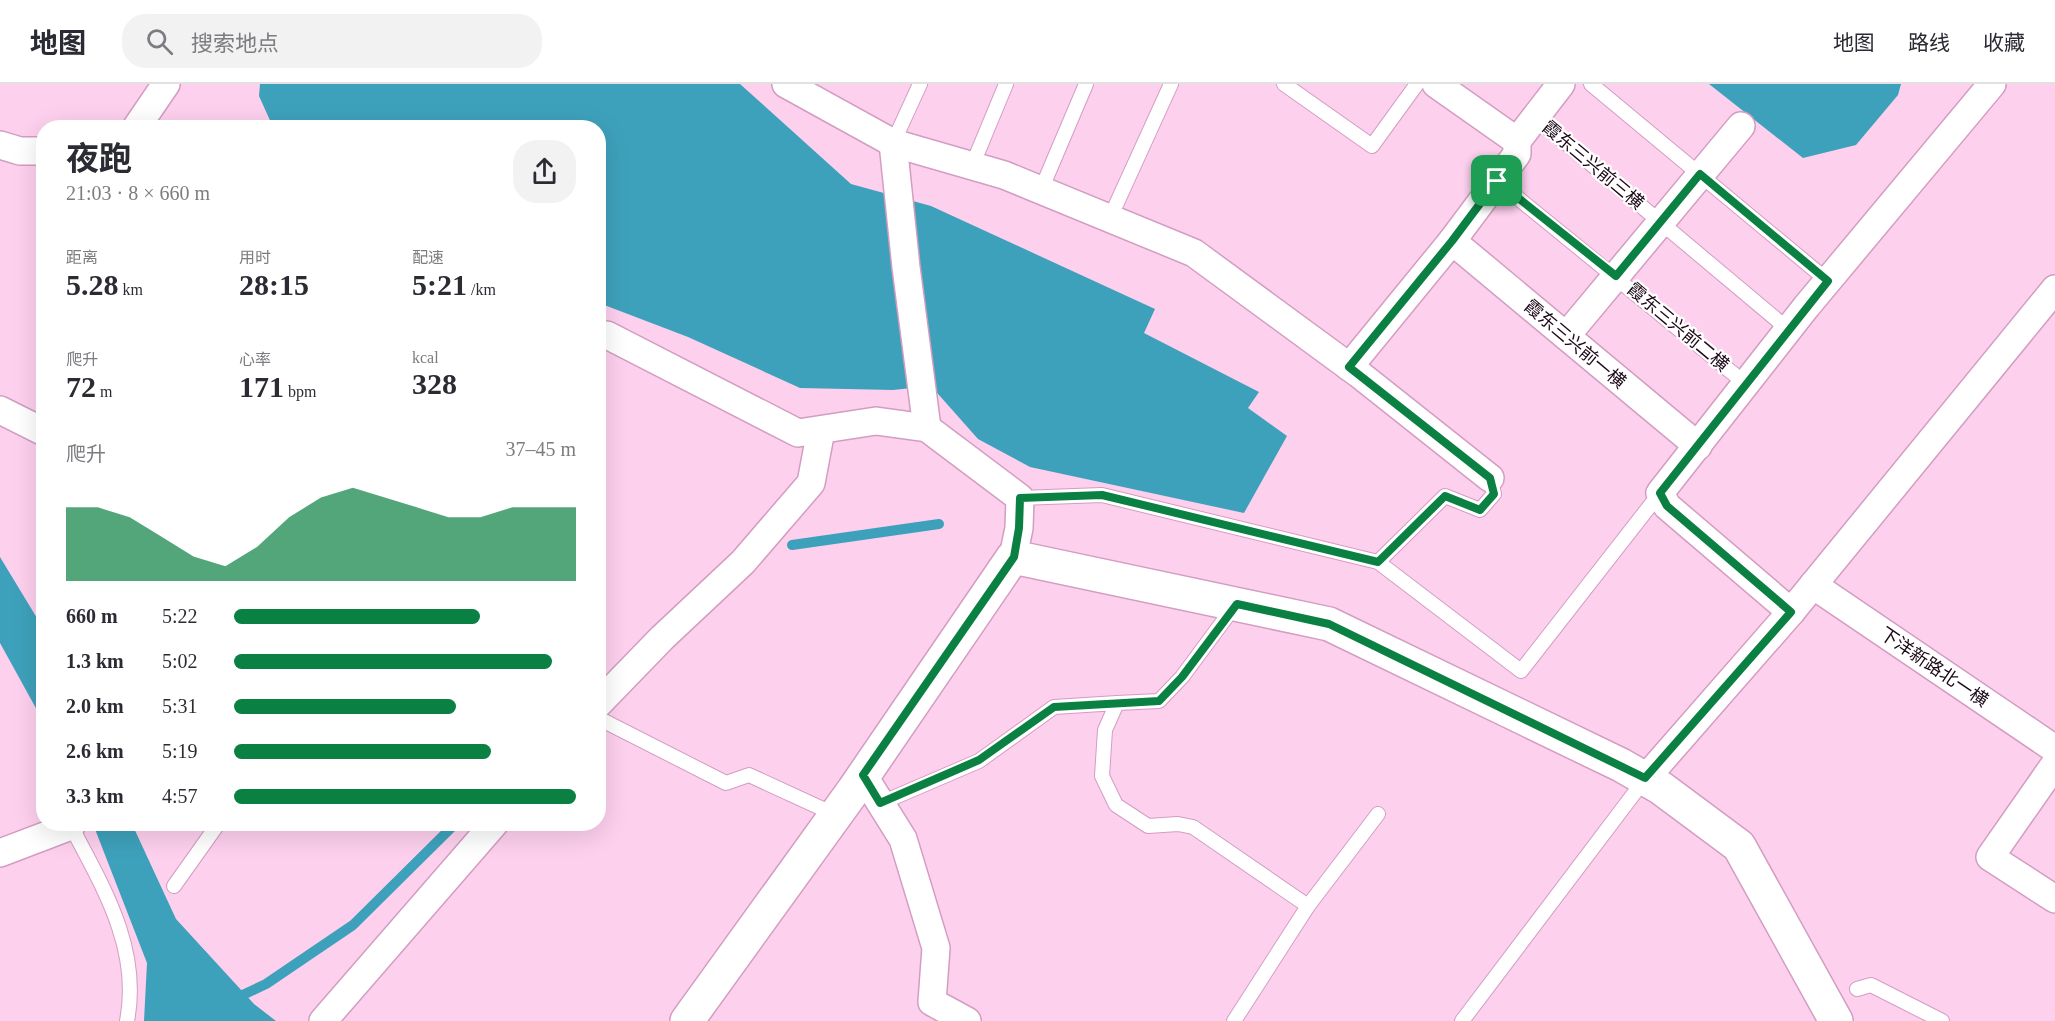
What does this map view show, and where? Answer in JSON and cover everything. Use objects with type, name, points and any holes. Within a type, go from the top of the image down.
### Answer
[{"type":"street","points":[[141,120],[166,84]]},
{"type":"street","points":[[786,84],[893,143],[972,166],[1041,190],[1194,253],[1349,367],[1490,478]]},
{"type":"street","points":[[1436,84],[1517,141]]},
{"type":"street","points":[[1349,367],[1452,241],[1517,154],[1517,141],[1562,84]]},
{"type":"street","points":[[1791,612],[1667,506],[1660,493],[1828,281],[1992,84]]},
{"type":"street","points":[[1566,336],[1741,126]]},
{"type":"street","points":[[893,143],[927,428]]},
{"type":"street","points":[[0,145],[20,151],[36,151]]},
{"type":"street","name":"霞东三兴前一横","points":[[1452,241],[1698,446]]},
{"type":"street","points":[[1645,778],[1791,612],[2055,289]]},
{"type":"street","points":[[606,335],[798,433],[876,422],[927,428],[1020,498],[1019,528],[1014,557],[836,816],[687,1021]]},
{"type":"street","points":[[0,410],[36,428]]},
{"type":"street","points":[[606,696],[662,638],[742,562],[811,483],[821,430]]},
{"type":"street","points":[[1014,557],[1329,624],[1645,778],[1739,846],[1836,1021]]},
{"type":"street","name":"下洋新路北一横","points":[[1813,585],[2055,749]]},
{"type":"street","points":[[2055,764],[1990,857],[2055,899]]},
{"type":"street","points":[[863,775],[903,839],[936,948],[926,1011],[967,1021]]},
{"type":"street","points":[[0,853],[58,831]]},
{"type":"street","points":[[323,1021],[488,831]]},
{"type":"lane","points":[[893,143],[920,84]]},
{"type":"lane","points":[[972,166],[1006,84]]},
{"type":"lane","points":[[1041,190],[1086,84]]},
{"type":"lane","points":[[1110,218],[1171,84]]},
{"type":"lane","points":[[1284,84],[1372,146],[1417,84]]},
{"type":"lane","points":[[1591,84],[1828,281]]},
{"type":"lane","name":"霞东三兴前三横","points":[[1535,117],[1789,330]]},
{"type":"lane","name":"霞东三兴前二横","points":[[1497,181],[1746,384]]},
{"type":"lane","points":[[1378,562],[1445,496],[1480,510],[1494,494],[1490,478]]},
{"type":"lane","points":[[1020,498],[1102,495],[1378,562],[1521,671],[1660,493]]},
{"type":"lane","points":[[880,803],[979,760],[1054,707],[1159,701],[1182,677],[1237,604]]},
{"type":"lane","points":[[1117,704],[1105,730],[1102,776],[1116,805],[1148,826],[1178,824],[1193,827],[1308,906]]},
{"type":"lane","points":[[606,722],[726,783],[749,775],[836,816]]},
{"type":"lane","points":[[1462,1021],[1645,778]]},
{"type":"lane","points":[[1234,1021],[1308,906],[1378,814]]},
{"type":"lane","points":[[74,831],[115,912],[128,956],[127,1021]]},
{"type":"lane","points":[[174,886],[213,831]]},
{"type":"lane","points":[[1857,989],[1871,985],[1942,1021]]},
{"type":"water","points":[[260,84],[740,84],[851,184],[931,206],[1155,309],[1144,333],[1259,392],[1248,408],[1287,436],[1244,513],[1030,467],[978,439],[931,386],[893,390],[800,388],[688,337],[606,306],[606,120],[270,120],[259,96]]},
{"type":"water","points":[[1709,84],[1901,84],[1898,95],[1856,145],[1803,158]]},
{"type":"water","points":[[0,557],[36,616],[36,708],[0,643]]},
{"type":"water","points":[[96,831],[135,831],[176,919],[254,1004],[276,1021],[144,1021],[147,963]]},
{"type":"waterway","points":[[792,545],[939,524]]},
{"type":"waterway","points":[[234,999],[266,984],[353,925],[448,831]]},
{"type":"route","points":[[1700,174],[1828,281],[1660,493],[1667,506],[1791,612],[1645,778],[1329,624],[1237,604],[1182,677],[1159,701],[1054,707],[1005,744],[979,760],[880,803],[863,775],[1014,557],[1019,528],[1020,498],[1102,495],[1378,562],[1445,496],[1480,510],[1494,494],[1490,478],[1349,367],[1452,241],[1497,181],[1616,276],[1700,174]]}]
